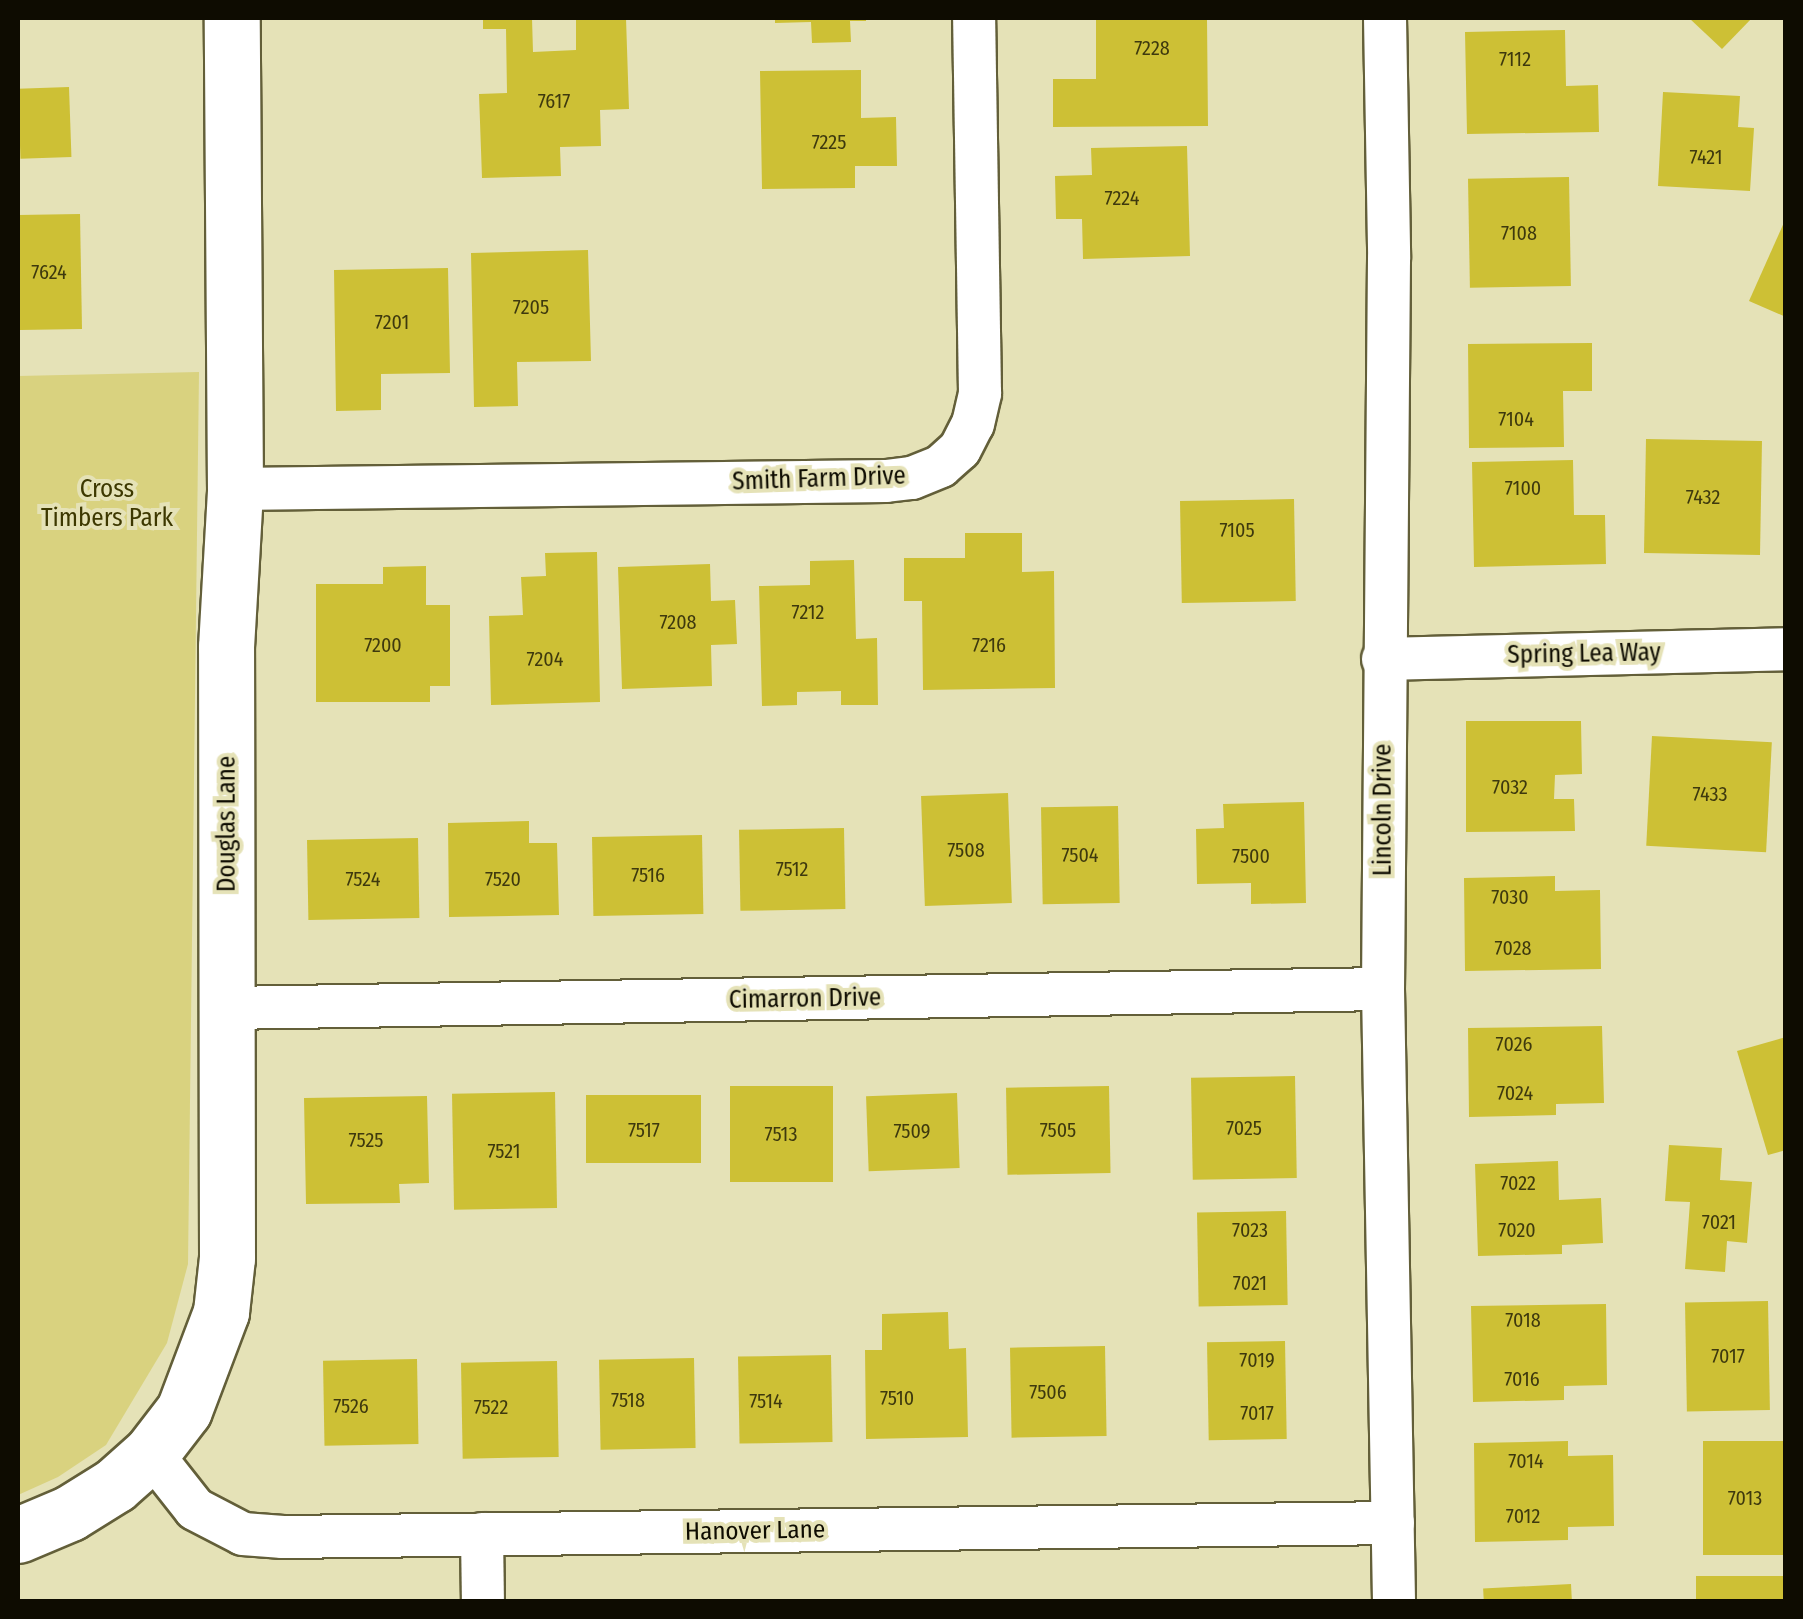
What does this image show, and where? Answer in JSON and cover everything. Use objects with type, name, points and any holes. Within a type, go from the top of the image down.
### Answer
[{"type":"street","name":"Douglas Lane","points":[[18,1536],[70,1513],[115,1486],[150,1453],[184,1410],[222,1312],[227,1258],[226,647],[236,489],[232,18]]},
{"type":"street","name":"Smith Farm Drive","points":[[236,489],[886,481],[912,478],[941,466],[960,448],[973,424],[980,393],[974,18]]},
{"type":"street","name":"Lincoln Drive","points":[[1385,18],[1389,259],[1383,990],[1394,1602]]},
{"type":"street","name":"Spring Lea Way","points":[[1383,659],[1786,649]]},
{"type":"street","name":"Cimarron Drive","points":[[227,1008],[1383,990]]},
{"type":"street","name":"Hanover Lane","points":[[150,1453],[195,1509],[243,1534],[1393,1523]]},
{"type":"street","points":[[482,1534],[483,1602]]},
{"type":"green space","name":"Cross Timbers Park","points":[[199,372],[188,1264],[167,1343],[106,1445],[58,1477],[18,1495],[18,376]]},
{"type":"building","points":[[483,18],[532,18],[533,52],[576,50],[576,18],[626,18],[629,109],[600,110],[601,146],[560,147],[561,176],[482,178],[479,94],[507,93],[506,29],[483,29]]},
{"type":"building","points":[[775,18],[866,21],[850,21],[851,42],[812,43],[811,22],[775,23]]},
{"type":"building","points":[[1096,18],[1207,18],[1208,126],[1053,127],[1053,79],[1096,79]]},
{"type":"building","points":[[1689,18],[1752,18],[1722,49]]},
{"type":"building","points":[[1565,30],[1566,86],[1598,85],[1599,132],[1467,134],[1465,32]]},
{"type":"building","points":[[861,70],[861,118],[896,117],[897,166],[855,166],[855,188],[762,189],[760,71]]},
{"type":"building","points":[[69,87],[71,157],[20,159],[18,89]]},
{"type":"building","points":[[1663,92],[1740,96],[1738,127],[1754,128],[1750,191],[1658,186]]},
{"type":"building","points":[[1187,146],[1190,256],[1083,259],[1082,219],[1056,219],[1055,176],[1092,175],[1091,148]]},
{"type":"building","points":[[1569,177],[1571,286],[1470,288],[1468,179]]},
{"type":"building","points":[[80,214],[82,329],[20,330],[18,215]]},
{"type":"building","points":[[1786,218],[1786,317],[1749,301]]},
{"type":"building","points":[[588,250],[591,361],[517,362],[518,406],[474,407],[471,253]]},
{"type":"building","points":[[448,268],[450,373],[381,374],[381,410],[336,411],[334,270]]},
{"type":"building","points":[[1592,343],[1592,391],[1563,391],[1564,447],[1469,448],[1468,344]]},
{"type":"building","points":[[1646,439],[1762,441],[1760,555],[1644,553]]},
{"type":"building","points":[[1573,460],[1574,515],[1605,515],[1606,564],[1474,567],[1472,462]]},
{"type":"building","points":[[1294,499],[1296,601],[1182,603],[1180,501]]},
{"type":"building","points":[[965,533],[1022,533],[1022,572],[1054,571],[1055,688],[923,690],[922,601],[904,601],[904,558],[965,558]]},
{"type":"building","points":[[597,552],[600,702],[491,705],[489,616],[523,615],[521,577],[546,576],[545,553]]},
{"type":"building","points":[[854,560],[856,639],[877,638],[878,705],[841,705],[841,691],[797,692],[797,705],[762,706],[759,586],[810,585],[810,561]]},
{"type":"building","points":[[710,564],[711,601],[735,600],[737,644],[711,645],[712,686],[622,689],[618,567]]},
{"type":"building","points":[[426,566],[426,605],[450,605],[450,686],[430,686],[430,702],[316,702],[316,584],[383,584],[383,567]]},
{"type":"building","points":[[1466,721],[1581,721],[1582,774],[1555,775],[1554,799],[1574,799],[1575,831],[1466,832]]},
{"type":"building","points":[[1652,736],[1772,742],[1766,852],[1646,846]]},
{"type":"building","points":[[1008,793],[1012,903],[925,906],[921,796]]},
{"type":"building","points":[[1304,802],[1306,903],[1251,904],[1251,883],[1197,884],[1196,829],[1224,828],[1223,804]]},
{"type":"building","points":[[1118,806],[1120,903],[1043,904],[1041,807]]},
{"type":"building","points":[[529,821],[529,843],[557,843],[559,915],[449,917],[448,823]]},
{"type":"building","points":[[844,828],[845,909],[740,911],[739,830]]},
{"type":"building","points":[[702,835],[703,914],[593,916],[592,837]]},
{"type":"building","points":[[418,838],[419,918],[308,920],[307,840]]},
{"type":"building","points":[[1555,876],[1555,891],[1600,890],[1601,969],[1465,971],[1464,878]]},
{"type":"building","points":[[1602,1026],[1604,1103],[1556,1104],[1556,1115],[1469,1117],[1468,1028]]},
{"type":"building","points":[[1786,1037],[1786,1150],[1768,1155],[1737,1051]]},
{"type":"building","points":[[1295,1076],[1297,1178],[1193,1180],[1191,1078]]},
{"type":"building","points":[[730,1086],[833,1086],[833,1182],[730,1182]]},
{"type":"building","points":[[1109,1086],[1111,1173],[1008,1175],[1006,1088]]},
{"type":"building","points":[[555,1092],[557,1208],[454,1210],[452,1094]]},
{"type":"building","points":[[957,1093],[960,1168],[869,1171],[866,1096]]},
{"type":"building","points":[[586,1095],[701,1095],[701,1163],[586,1163]]},
{"type":"building","points":[[427,1096],[429,1183],[399,1184],[400,1203],[306,1204],[304,1098]]},
{"type":"building","points":[[1669,1145],[1722,1148],[1720,1180],[1752,1182],[1747,1243],[1727,1241],[1725,1272],[1685,1269],[1690,1202],[1665,1201]]},
{"type":"building","points":[[1558,1161],[1559,1200],[1601,1198],[1603,1243],[1562,1245],[1562,1254],[1478,1256],[1475,1164]]},
{"type":"building","points":[[1286,1211],[1288,1305],[1199,1307],[1197,1213]]},
{"type":"building","points":[[1768,1301],[1770,1410],[1687,1411],[1685,1302]]},
{"type":"building","points":[[1606,1304],[1607,1385],[1564,1386],[1564,1400],[1473,1402],[1471,1306]]},
{"type":"building","points":[[948,1312],[949,1349],[966,1348],[968,1437],[866,1439],[865,1350],[882,1350],[882,1314]]},
{"type":"building","points":[[1285,1341],[1287,1439],[1209,1440],[1207,1342]]},
{"type":"building","points":[[1105,1346],[1107,1436],[1012,1438],[1010,1348]]},
{"type":"building","points":[[831,1355],[833,1442],[740,1444],[738,1357]]},
{"type":"building","points":[[694,1358],[696,1448],[601,1450],[599,1360]]},
{"type":"building","points":[[417,1359],[418,1444],[324,1446],[323,1361]]},
{"type":"building","points":[[557,1361],[559,1457],[463,1459],[461,1363]]},
{"type":"building","points":[[1568,1441],[1568,1456],[1613,1455],[1614,1526],[1568,1527],[1568,1540],[1475,1542],[1474,1443]]},
{"type":"building","points":[[1703,1441],[1786,1441],[1786,1555],[1703,1555]]},
{"type":"building","points":[[1696,1576],[1786,1576],[1786,1602],[1696,1602]]},
{"type":"building","points":[[1571,1584],[1572,1602],[1484,1602],[1483,1589]]}]
